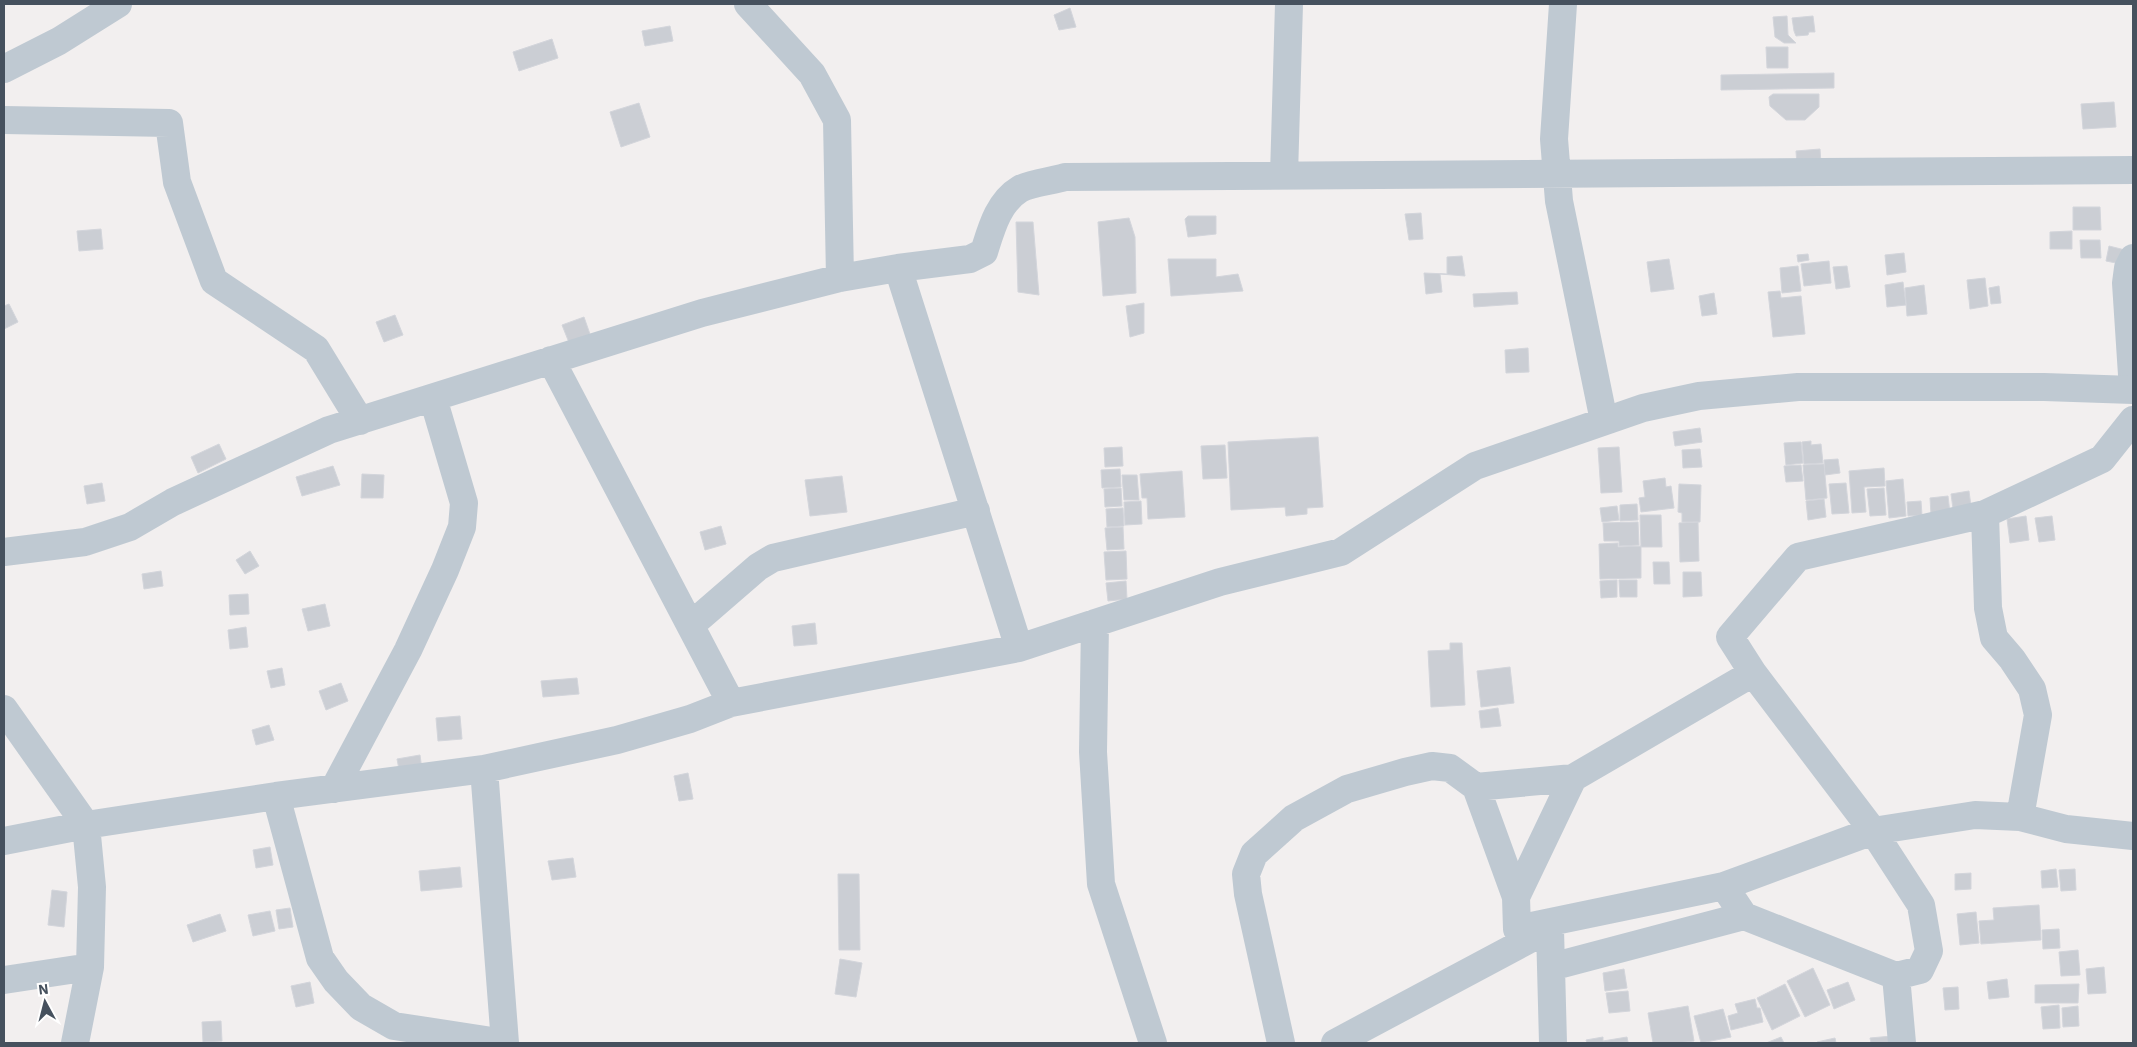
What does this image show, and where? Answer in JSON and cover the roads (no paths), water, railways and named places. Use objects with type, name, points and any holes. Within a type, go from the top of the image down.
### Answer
[{"type":"street","points":[[4,69],[59,41],[118,4]]},
{"type":"street","points":[[748,4],[812,74],[837,120],[840,278]]},
{"type":"street","points":[[1284,175],[1289,4]]},
{"type":"street","points":[[1563,4],[1554,139],[1559,201],[1604,421]]},
{"type":"street","points":[[4,120],[169,123],[177,182],[214,281],[316,349],[360,421]]},
{"type":"street","points":[[4,552],[85,542],[130,527],[174,502],[330,430],[702,313],[840,278],[898,268],[970,259],[984,252],[992,226],[1002,206],[1020,190],[1066,177],[2133,170]]},
{"type":"street","points":[[4,841],[86,825],[276,796],[484,769],[617,740],[690,719],[731,703],[1019,648],[1220,582],[1341,552],[1475,466],[1643,408],[1700,396],[1798,387],[2044,387],[2133,390],[2126,283],[2128,268],[2133,258]]},
{"type":"street","points":[[898,268],[1019,648]]},
{"type":"street","points":[[551,360],[731,703]]},
{"type":"street","points":[[334,789],[408,650],[445,570],[462,527],[464,503],[433,398]]},
{"type":"street","points":[[1724,886],[1744,916],[1896,976],[1920,970],[1929,951],[1921,905],[1872,831],[1753,674],[1730,638],[1798,557],[1985,514],[2102,459],[2133,420]]},
{"type":"street","points":[[691,625],[758,567],[773,558],[976,511]]},
{"type":"street","points":[[1985,514],[1988,608],[1994,638],[2012,659],[2032,689],[2038,715],[2020,817]]},
{"type":"street","points":[[1095,623],[1093,752],[1102,884],[1153,1043]]},
{"type":"street","points":[[1476,786],[1573,778],[1753,674]]},
{"type":"street","points":[[4,709],[86,825],[92,887],[90,967],[75,1043]]},
{"type":"street","points":[[1281,1043],[1248,894],[1246,874],[1254,854],[1294,818],[1347,789],[1432,766],[1450,768],[1476,786],[1516,897],[1517,929]]},
{"type":"street","points":[[276,796],[320,958],[336,981],[361,1007],[394,1026],[504,1043],[484,769]]},
{"type":"street","points":[[1516,897],[1573,778]]},
{"type":"street","points":[[1517,929],[1724,886],[1872,831],[1975,815],[2020,817],[2066,829],[2133,836]]},
{"type":"street","points":[[1551,967],[1744,916]]},
{"type":"street","points":[[1517,929],[1550,928]]},
{"type":"street","points":[[1550,928],[1553,1043]]},
{"type":"street","points":[[1335,1043],[1550,928]]},
{"type":"street","points":[[4,980],[90,967]]},
{"type":"street","points":[[1896,976],[1902,1043]]}]
